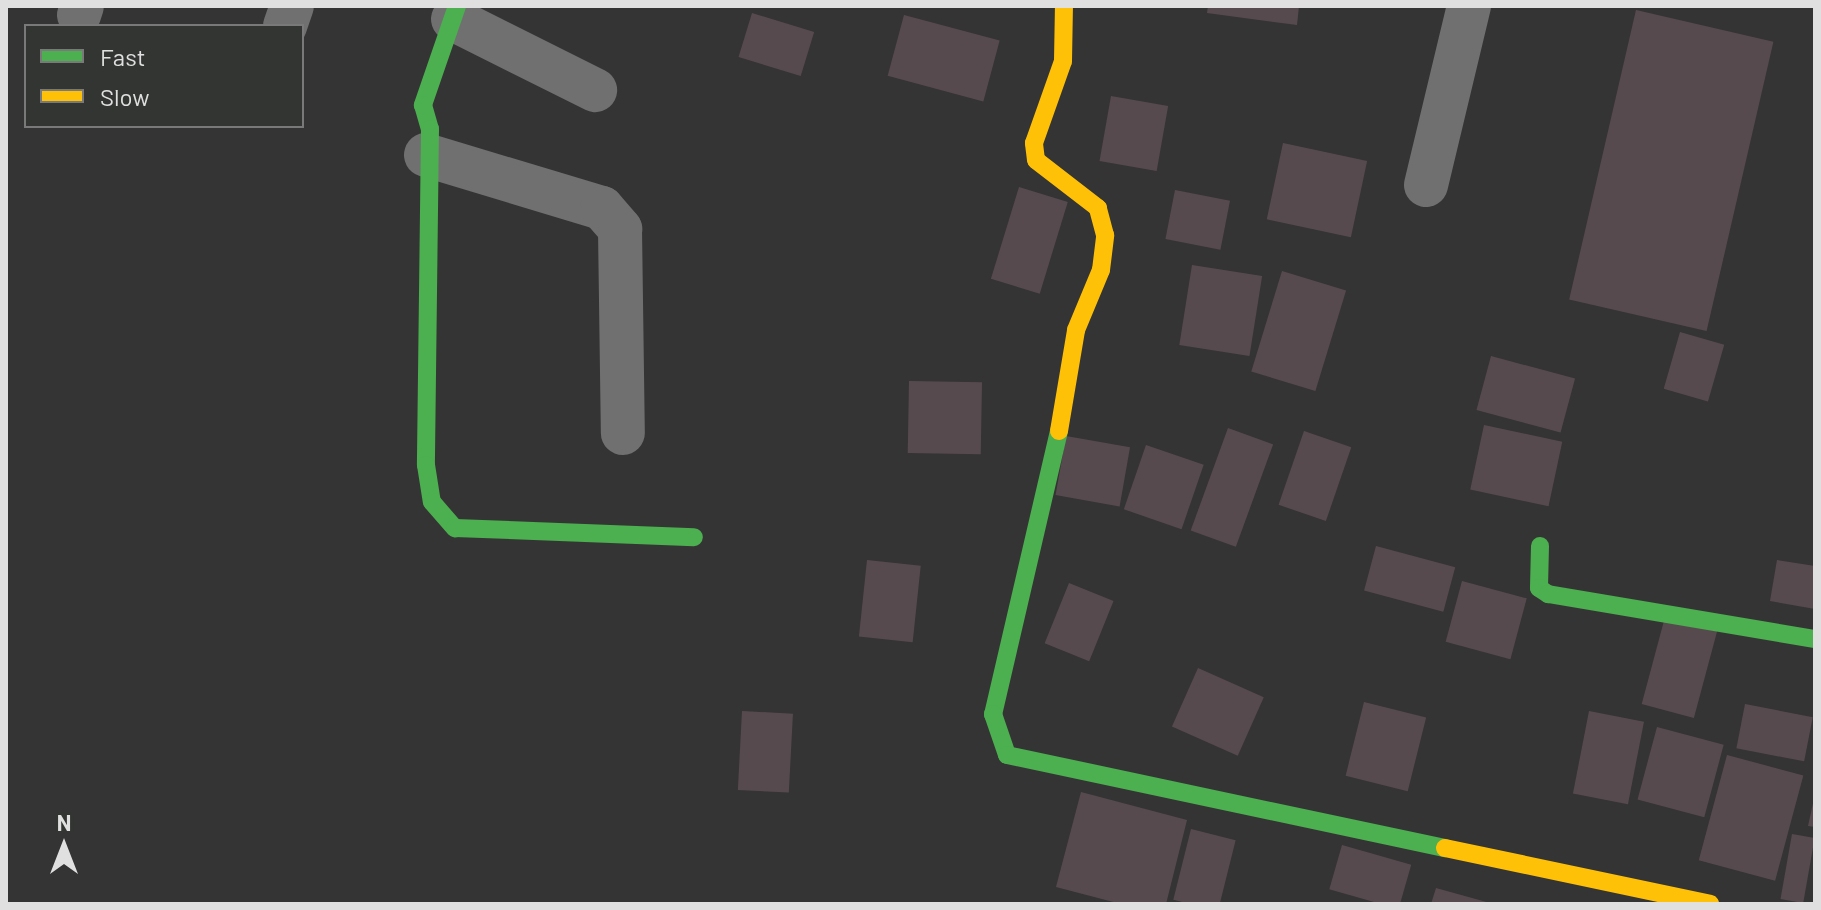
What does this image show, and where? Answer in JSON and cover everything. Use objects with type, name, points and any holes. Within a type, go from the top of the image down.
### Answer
[{"type":"street","points":[[1064,6],[1063,61],[1034,143],[1036,160],[1098,208],[1105,235],[1101,270],[1076,330],[1046,512],[1005,641],[993,714],[1007,755],[1710,904]]},
{"type":"street","points":[[1426,185],[1469,6]]},
{"type":"street","points":[[595,90],[455,13],[423,105],[432,502],[455,528],[694,537]]},
{"type":"street","points":[[426,155],[602,208],[620,229],[623,433]]},
{"type":"street","points":[[1540,546],[1539,588],[1548,594],[1815,639]]},
{"type":"building","points":[[1208,6],[1299,6],[1297,25],[1207,13]]},
{"type":"building","points":[[1636,10],[1773,42],[1707,331],[1569,299]]},
{"type":"building","points":[[752,13],[814,32],[801,76],[739,57]]},
{"type":"building","points":[[904,15],[1000,41],[983,101],[888,76]]},
{"type":"building","points":[[1111,96],[1168,106],[1157,171],[1100,161]]},
{"type":"building","points":[[1283,143],[1367,161],[1351,237],[1267,219]]},
{"type":"building","points":[[1019,187],[1068,202],[1040,294],[991,279]]},
{"type":"building","points":[[1175,190],[1230,201],[1220,250],[1165,239]]},
{"type":"building","points":[[1192,265],[1262,276],[1249,356],[1179,345]]},
{"type":"building","points":[[1282,271],[1346,291],[1315,391],[1251,371]]},
{"type":"building","points":[[1680,332],[1724,345],[1708,401],[1664,389]]},
{"type":"building","points":[[1491,356],[1575,379],[1561,433],[1477,410]]},
{"type":"building","points":[[909,381],[982,382],[981,454],[908,453]]},
{"type":"building","points":[[1484,425],[1562,442],[1549,506],[1470,490]]},
{"type":"building","points":[[1228,428],[1273,444],[1236,547],[1191,530]]},
{"type":"building","points":[[1304,431],[1351,447],[1326,521],[1279,505]]},
{"type":"building","points":[[1066,436],[1130,447],[1120,506],[1056,495]]},
{"type":"building","points":[[1146,445],[1204,465],[1182,529],[1124,509]]},
{"type":"building","points":[[1376,546],[1455,567],[1443,612],[1364,590]]},
{"type":"building","points":[[867,560],[921,566],[913,642],[859,637]]},
{"type":"building","points":[[1777,560],[1815,566],[1815,609],[1770,601]]},
{"type":"building","points":[[1462,581],[1527,598],[1510,659],[1446,642]]},
{"type":"building","points":[[1069,583],[1114,601],[1089,661],[1045,643]]},
{"type":"building","points":[[1665,617],[1717,631],[1694,718],[1642,704]]},
{"type":"building","points":[[1198,668],[1264,697],[1238,756],[1172,726]]},
{"type":"building","points":[[1364,702],[1426,717],[1408,791],[1346,776]]},
{"type":"building","points":[[1745,704],[1813,717],[1804,761],[1736,748]]},
{"type":"building","points":[[742,711],[793,714],[789,793],[738,790]]},
{"type":"building","points":[[1589,711],[1644,722],[1628,804],[1573,793]]},
{"type":"building","points":[[1657,727],[1724,745],[1704,817],[1638,799]]},
{"type":"building","points":[[1727,755],[1803,775],[1775,881],[1699,860]]},
{"type":"building","points":[[1081,792],[1187,820],[1166,904],[1121,904],[1056,887]]},
{"type":"building","points":[[1815,799],[1815,827],[1808,826]]},
{"type":"building","points":[[1191,829],[1236,840],[1220,904],[1190,904],[1173,900]]},
{"type":"building","points":[[1792,834],[1815,838],[1803,903],[1781,899]]},
{"type":"building","points":[[1342,845],[1411,865],[1400,904],[1381,904],[1329,889]]},
{"type":"building","points":[[1436,888],[1490,903],[1490,904],[1431,904]]},
{"type":"traffic: fast","points":[[457,6],[423,105],[430,129],[426,465],[432,502],[455,528],[694,537]]},
{"type":"traffic: fast","points":[[1059,431],[993,714],[1007,755],[1445,848]]},
{"type":"traffic: fast","points":[[1540,546],[1539,588],[1548,594],[1815,639]]},
{"type":"traffic: slow","points":[[1059,431],[1076,330],[1101,270],[1105,235],[1098,208],[1036,160],[1034,143],[1063,61],[1064,6]]},
{"type":"traffic: slow","points":[[1445,848],[1710,904]]}]
